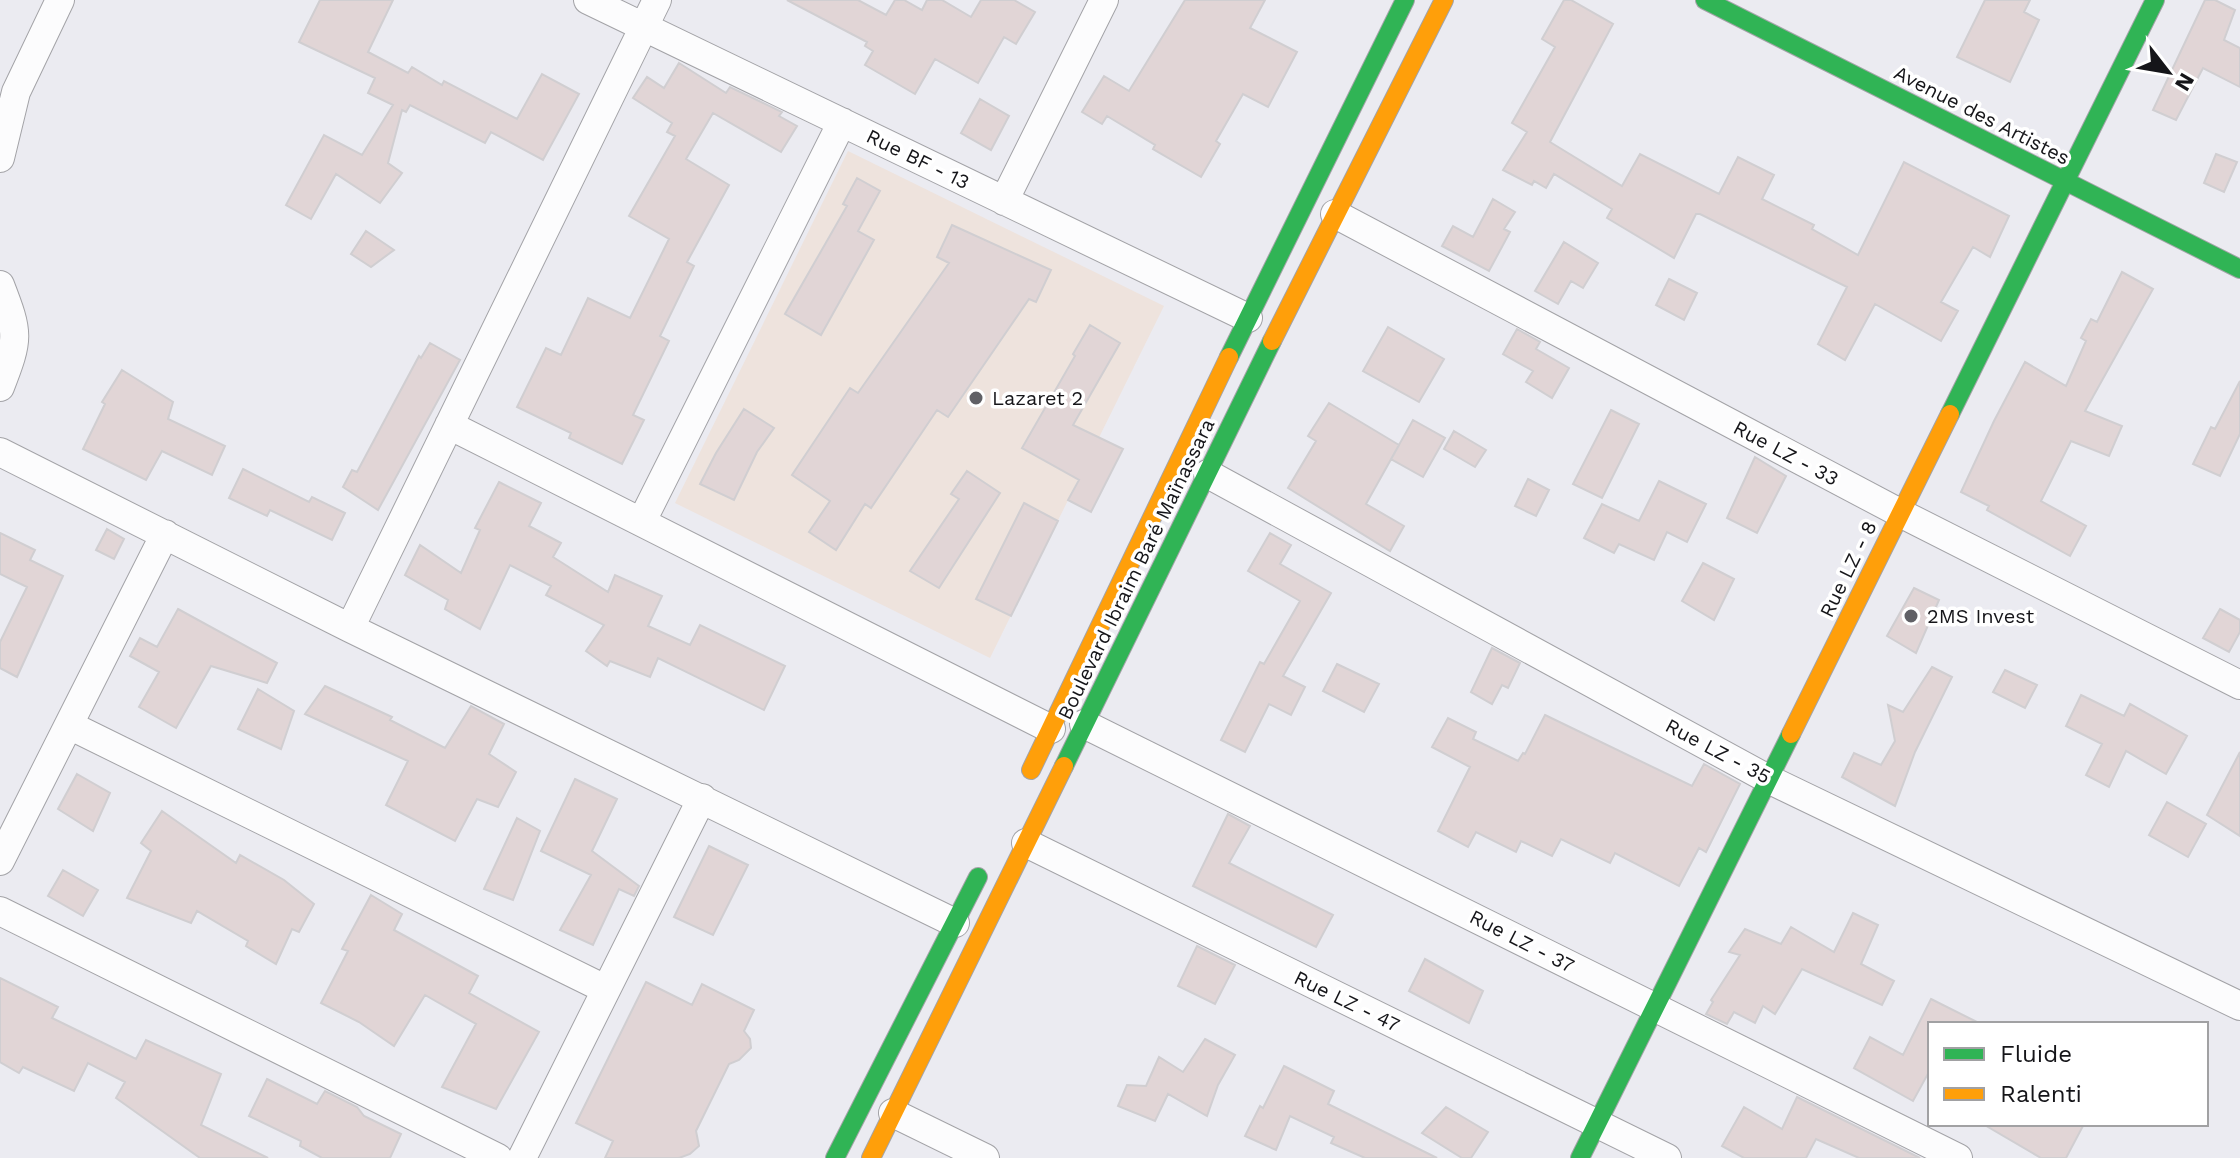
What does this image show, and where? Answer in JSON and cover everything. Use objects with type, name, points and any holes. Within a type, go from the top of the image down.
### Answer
[{"type":"main road","name":"Boulevard Ibraim Baré Maïnassara","points":[[1024,784],[1405,0]]},
{"type":"main road","name":"Boulevard Ibraim Baré Maïnassara","points":[[871,1158],[1335,214],[1444,0]]},
{"type":"main road","name":"Avenue des Artistes","points":[[1705,0],[2240,269]]},
{"type":"main road","name":"Rue LZ - 8","points":[[1580,1158],[2155,0]]},
{"type":"main road","points":[[835,1158],[989,854]]},
{"type":"street","points":[[0,158],[16,92],[60,0]]},
{"type":"street","name":"Rue BF - 13","points":[[588,0],[1248,318]]},
{"type":"street","points":[[350,628],[657,0]]},
{"type":"street","points":[[1004,201],[1104,0]]},
{"type":"street","points":[[642,521],[842,122]]},
{"type":"street","name":"Rue LZ - 33","points":[[1335,214],[1900,513],[2240,685]]},
{"type":"street","points":[[0,285],[13,320],[16,347],[0,387]]},
{"type":"street","points":[[449,425],[1051,729]]},
{"type":"street","points":[[0,452],[350,628],[955,923]]},
{"type":"street","name":"Rue LZ - 35","points":[[1208,474],[1768,779],[2240,1006]]},
{"type":"street","points":[[0,861],[165,534]]},
{"type":"street","name":"Rue LZ - 37","points":[[1084,724],[1958,1158]]},
{"type":"street","points":[[69,725],[605,989]]},
{"type":"street","points":[[522,1158],[702,798]]},
{"type":"street","name":"Rue LZ - 47","points":[[1026,843],[1667,1158]]},
{"type":"street","points":[[0,911],[498,1158]]},
{"type":"street","points":[[893,1113],[985,1158]]},
{"type":"shaded area","points":[[848,151],[1164,306],[990,658],[675,503]]},
{"type":"building","points":[[320,0],[393,0],[368,52],[408,73],[412,67],[442,85],[444,81],[517,119],[542,74],[579,94],[543,160],[491,132],[485,143],[410,105],[406,112],[402,110],[388,163],[402,173],[380,203],[336,174],[311,219],[286,205],[324,135],[362,155],[393,105],[368,93],[375,78],[299,42]]},
{"type":"building","points":[[787,0],[858,0],[886,15],[895,0],[904,0],[922,10],[927,0],[942,0],[971,17],[981,0],[1014,0],[1035,12],[1016,44],[1004,37],[978,83],[935,59],[915,94],[865,65],[873,51],[865,46],[867,42]]},
{"type":"building","points":[[1185,0],[1265,0],[1250,28],[1297,52],[1268,107],[1243,94],[1216,141],[1220,144],[1201,177],[1153,149],[1155,145],[1107,116],[1102,124],[1082,112],[1104,76],[1129,91]]},
{"type":"building","points":[[1564,0],[1571,0],[1613,24],[1550,142],[1622,186],[1640,154],[1719,194],[1738,157],[1774,175],[1762,199],[1814,225],[1812,229],[1858,255],[1904,162],[2009,216],[1990,257],[1973,247],[1941,302],[1958,311],[1941,341],[1875,304],[1845,360],[1818,344],[1847,287],[1700,214],[1696,214],[1674,258],[1607,218],[1612,209],[1554,174],[1546,188],[1534,181],[1532,185],[1503,170],[1527,132],[1512,123],[1555,47],[1542,39]]},
{"type":"building","points":[[1985,0],[2030,0],[2024,12],[2039,20],[2010,82],[1957,57]]},
{"type":"building","points":[[2205,0],[2215,0],[2235,10],[2224,40],[2240,48],[2240,87],[2203,68],[2176,120],[2153,110]]},
{"type":"building","points":[[679,63],[726,93],[730,87],[782,112],[779,116],[797,126],[781,152],[713,113],[686,159],[729,185],[687,262],[694,266],[660,336],[669,341],[633,415],[644,420],[622,464],[569,438],[571,433],[517,407],[546,348],[561,355],[588,298],[630,318],[669,239],[629,216],[675,136],[667,132],[672,123],[633,98],[647,77],[664,88]]},
{"type":"building","points":[[980,99],[1009,116],[991,150],[961,133]]},
{"type":"building","points":[[2216,154],[2237,162],[2224,192],[2204,183]]},
{"type":"building","points":[[857,178],[880,191],[858,231],[874,240],[821,335],[785,314],[847,206],[843,204]]},
{"type":"building","points":[[1493,199],[1515,212],[1504,229],[1510,232],[1489,271],[1442,246],[1453,226],[1473,237]]},
{"type":"building","points":[[952,225],[1051,270],[1036,302],[1029,299],[948,417],[937,410],[871,508],[865,504],[836,550],[809,532],[830,501],[792,475],[850,388],[858,393],[949,263],[937,257]]},
{"type":"building","points":[[366,231],[394,250],[371,267],[351,254]]},
{"type":"building","points":[[1564,242],[1598,263],[1583,288],[1571,281],[1558,304],[1535,291]]},
{"type":"building","points":[[2122,272],[2153,289],[2085,411],[2122,426],[2109,456],[2071,441],[2041,501],[2086,526],[2070,556],[1961,492],[2025,362],[2066,386],[2086,341],[2081,338],[2091,319],[2097,322]]},
{"type":"building","points":[[1669,279],[1697,293],[1684,320],[1656,305]]},
{"type":"building","points":[[1090,325],[1120,343],[1073,425],[1123,449],[1091,512],[1068,500],[1079,480],[1022,448]]},
{"type":"building","points":[[1388,327],[1444,359],[1419,402],[1363,371]]},
{"type":"building","points":[[1517,329],[1540,342],[1536,349],[1569,368],[1552,398],[1526,382],[1533,371],[1503,354]]},
{"type":"building","points":[[430,343],[460,360],[378,510],[343,487],[352,470],[357,472],[419,356],[421,358]]},
{"type":"building","points":[[122,370],[173,402],[168,419],[225,446],[212,475],[162,451],[146,480],[83,449],[105,404],[102,402]]},
{"type":"building","points":[[2240,381],[2240,434],[2220,476],[2193,464],[2211,427],[2215,429]]},
{"type":"building","points":[[1329,403],[1399,445],[1366,504],[1404,526],[1390,551],[1288,488],[1316,441],[1308,436]]},
{"type":"building","points":[[744,409],[774,428],[757,452],[734,500],[700,484]]},
{"type":"building","points":[[1611,410],[1639,424],[1602,498],[1573,484]]},
{"type":"building","points":[[1413,420],[1445,438],[1423,477],[1391,459]]},
{"type":"building","points":[[1454,431],[1486,450],[1475,467],[1444,449]]},
{"type":"building","points":[[1755,457],[1786,476],[1757,533],[1727,518]]},
{"type":"building","points":[[243,469],[309,502],[312,497],[345,513],[332,540],[270,510],[267,516],[229,498]]},
{"type":"building","points":[[967,471],[1000,493],[939,588],[910,571],[959,499],[951,494]]},
{"type":"building","points":[[1528,479],[1549,490],[1536,516],[1515,506]]},
{"type":"building","points":[[1659,481],[1706,504],[1687,542],[1667,532],[1654,560],[1619,544],[1614,553],[1584,538],[1602,504],[1639,521]]},
{"type":"building","points":[[499,482],[541,503],[529,526],[561,543],[553,557],[608,592],[615,575],[662,596],[648,626],[690,645],[700,625],[785,666],[764,710],[658,658],[650,677],[610,661],[607,666],[586,651],[604,625],[546,595],[551,586],[510,565],[480,629],[445,609],[448,600],[405,575],[420,545],[461,573],[480,530],[475,528]]},
{"type":"building","points":[[1024,503],[1058,521],[1011,616],[976,599]]},
{"type":"building","points":[[107,529],[124,539],[114,559],[96,550]]},
{"type":"building","points":[[0,533],[35,550],[30,560],[63,576],[17,677],[0,668],[0,642],[27,587],[0,574]]},
{"type":"building","points":[[1270,533],[1291,545],[1280,564],[1331,593],[1283,676],[1305,687],[1291,715],[1269,704],[1245,752],[1221,740],[1260,662],[1264,664],[1300,601],[1248,571]]},
{"type":"building","points":[[1703,563],[1734,579],[1714,620],[1682,601]]},
{"type":"building","points":[[1914,588],[1939,600],[1916,653],[1887,636]]},
{"type":"building","points":[[178,609],[277,663],[267,683],[211,666],[176,728],[139,707],[159,672],[130,656],[140,638],[157,647]]},
{"type":"building","points":[[2220,609],[2240,620],[2240,632],[2229,652],[2203,638]]},
{"type":"building","points":[[1492,648],[1520,663],[1508,688],[1502,685],[1492,704],[1471,692]]},
{"type":"building","points":[[1337,664],[1379,684],[1364,712],[1323,691]]},
{"type":"building","points":[[1932,667],[1952,677],[1915,752],[1895,806],[1842,777],[1854,753],[1881,765],[1895,741],[1888,705],[1903,712]]},
{"type":"building","points":[[2005,670],[2037,685],[2025,708],[1993,692]]},
{"type":"building","points":[[325,686],[392,717],[390,720],[445,748],[471,706],[504,724],[489,754],[516,772],[498,807],[477,799],[455,841],[386,805],[408,761],[305,714]]},
{"type":"building","points":[[258,689],[294,711],[281,749],[238,729]]},
{"type":"building","points":[[2081,695],[2124,716],[2130,704],[2187,736],[2166,774],[2126,751],[2109,787],[2086,775],[2102,744],[2066,726]]},
{"type":"building","points":[[1545,715],[1692,786],[1704,764],[1740,784],[1706,852],[1699,848],[1679,886],[1615,853],[1610,863],[1561,839],[1552,856],[1521,841],[1516,852],[1476,832],[1468,847],[1438,831],[1470,767],[1432,747],[1448,718],[1476,732],[1473,739],[1518,761],[1525,754]]},
{"type":"building","points":[[2240,752],[2240,836],[2207,815]]},
{"type":"building","points":[[77,774],[110,793],[93,831],[58,809]]},
{"type":"building","points":[[575,779],[617,799],[592,851],[639,886],[634,896],[619,889],[593,945],[560,930],[591,875],[541,851]]},
{"type":"building","points":[[2167,802],[2206,824],[2188,857],[2149,835]]},
{"type":"building","points":[[162,811],[236,863],[240,855],[284,880],[314,904],[299,932],[292,929],[276,964],[246,946],[248,941],[197,911],[191,923],[127,898],[151,851],[141,843]]},
{"type":"building","points":[[1228,814],[1250,826],[1229,863],[1333,915],[1316,947],[1193,886]]},
{"type":"building","points":[[517,818],[540,831],[513,900],[484,889]]},
{"type":"building","points":[[709,846],[748,865],[713,935],[674,917]]},
{"type":"building","points":[[63,870],[98,890],[83,916],[48,896]]},
{"type":"building","points":[[371,895],[402,914],[394,930],[478,976],[469,993],[539,1032],[496,1109],[442,1087],[476,1024],[425,995],[394,1046],[359,1022],[321,1003],[348,951],[342,949]]},
{"type":"building","points":[[1853,913],[1878,925],[1861,964],[1894,981],[1882,1005],[1802,969],[1775,1014],[1763,1006],[1755,1023],[1734,1012],[1727,1024],[1706,1014],[1713,1002],[1711,1000],[1740,955],[1729,952],[1745,929],[1781,944],[1791,927],[1834,952]]},
{"type":"building","points":[[1197,946],[1235,965],[1215,1004],[1178,986]]},
{"type":"building","points":[[1425,959],[1483,991],[1469,1023],[1409,991]]},
{"type":"building","points":[[0,978],[58,1007],[52,1018],[136,1059],[146,1040],[221,1074],[201,1125],[268,1158],[200,1158],[116,1098],[125,1082],[88,1063],[74,1091],[23,1067],[19,1073],[0,1062]]},
{"type":"building","points":[[646,982],[692,1005],[702,984],[754,1010],[744,1031],[750,1039],[751,1048],[739,1060],[729,1064],[696,1131],[699,1146],[690,1154],[679,1158],[605,1158],[613,1141],[576,1123]]},
{"type":"building","points":[[1931,999],[1977,1022],[1928,1022],[1928,1074],[1913,1101],[1854,1068],[1870,1037],[1903,1055]]},
{"type":"building","points":[[1205,1039],[1235,1055],[1218,1085],[1207,1116],[1168,1094],[1155,1121],[1118,1106],[1127,1085],[1146,1086],[1159,1057],[1183,1072]]},
{"type":"building","points":[[1284,1066],[1334,1091],[1328,1104],[1437,1158],[1365,1158],[1331,1143],[1334,1137],[1290,1116],[1276,1150],[1245,1136]]},
{"type":"building","points":[[267,1079],[317,1104],[325,1091],[357,1107],[364,1116],[401,1134],[390,1158],[322,1158],[300,1146],[301,1141],[249,1116]]},
{"type":"building","points":[[1797,1097],[1920,1158],[1859,1158],[1816,1139],[1806,1158],[1744,1158],[1722,1146],[1744,1107],[1782,1129]]},
{"type":"building","points":[[1446,1107],[1488,1132],[1471,1158],[1462,1158],[1422,1133]]},
{"type":"building","points":[[1986,1126],[2083,1126],[2066,1158],[2041,1158]]},
{"type":"traffic: fast","points":[[1229,357],[1405,0]]},
{"type":"traffic: fast","points":[[1705,0],[2240,269]]},
{"type":"traffic: fast","points":[[1950,414],[2155,0]]},
{"type":"traffic: fast","points":[[1064,766],[1272,341]]},
{"type":"traffic: fast","points":[[1580,1158],[1791,734]]},
{"type":"traffic: fast","points":[[835,1158],[978,877]]},
{"type":"traffic: slow","points":[[1272,341],[1444,0]]},
{"type":"traffic: slow","points":[[1031,770],[1229,357]]},
{"type":"traffic: slow","points":[[1791,734],[1950,414]]},
{"type":"traffic: slow","points":[[871,1158],[1064,766]]},
{"type":"place","name":"Lazaret 2","points":[[976,398]]},
{"type":"place","name":"2MS Invest","points":[[1911,616]]}]
